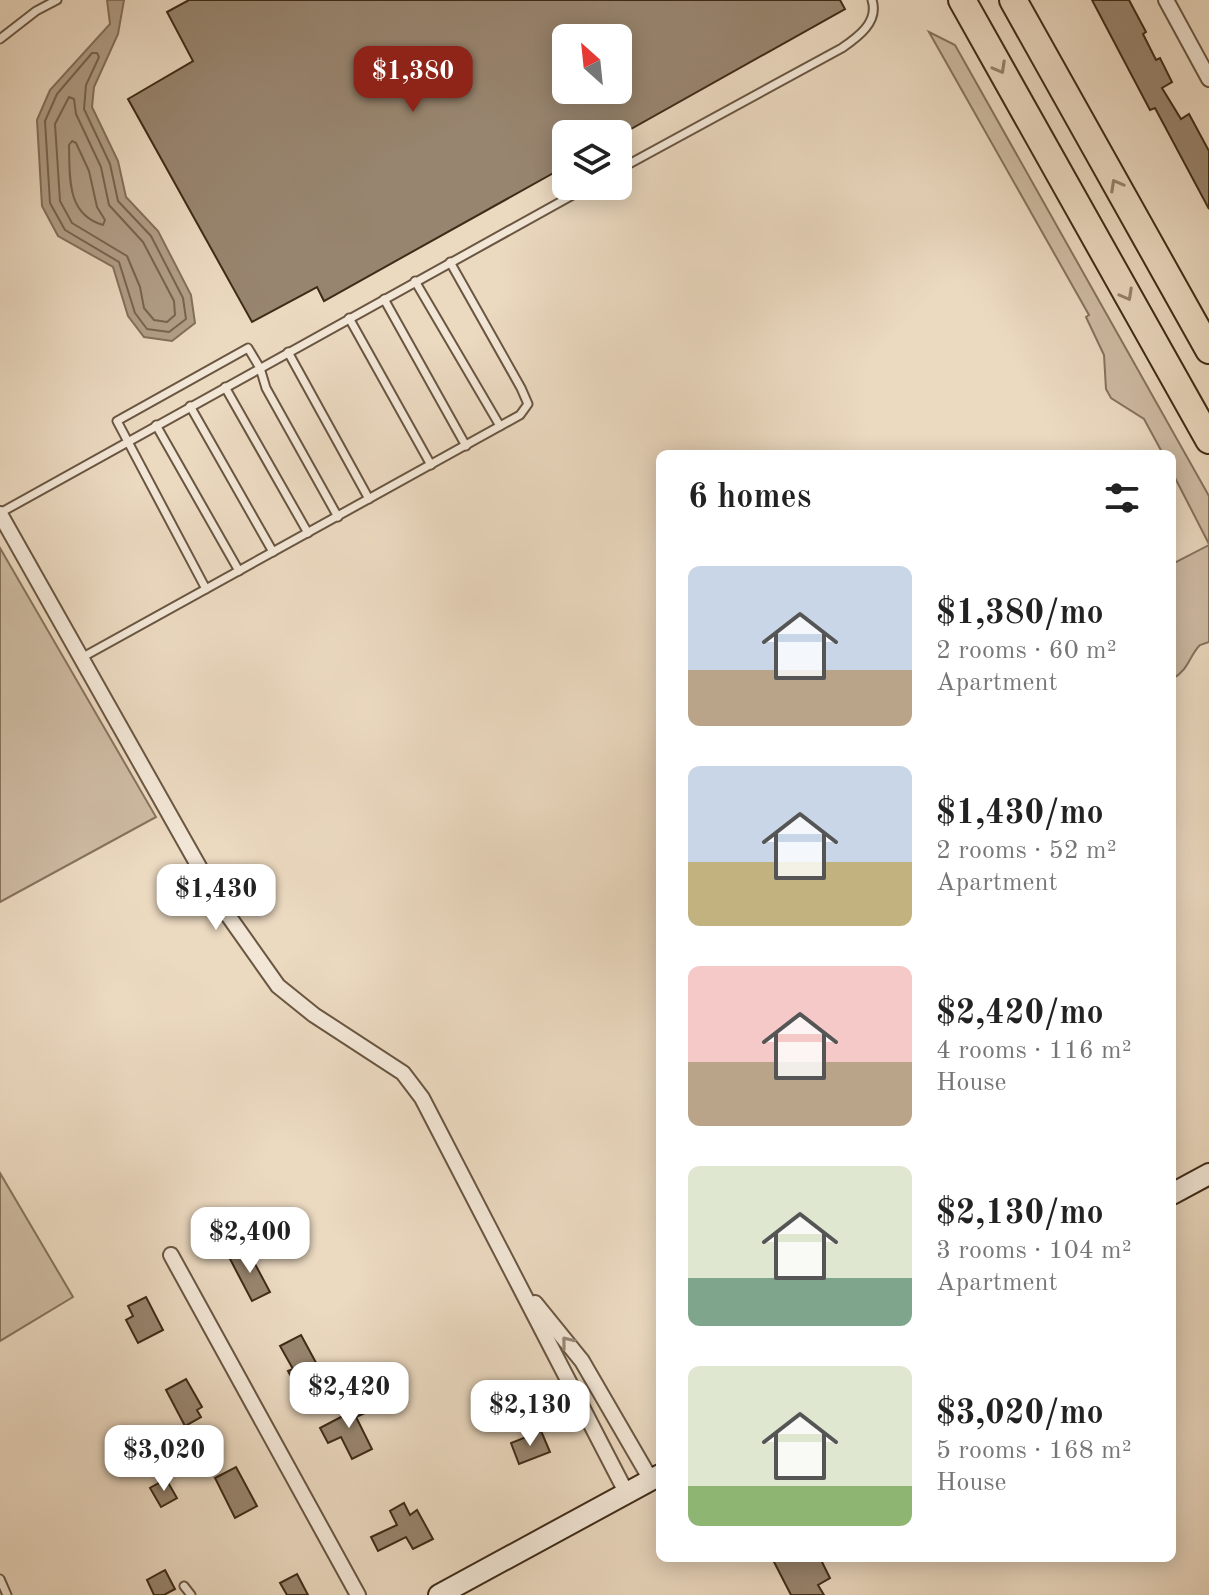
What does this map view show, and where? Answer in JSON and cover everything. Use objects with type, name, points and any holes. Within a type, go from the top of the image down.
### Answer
[{"type":"highway","points":[[962,0],[1209,440]]},
{"type":"highway","points":[[1013,0],[1209,350]]},
{"type":"street","points":[[1166,0],[1209,79]]},
{"type":"street","points":[[0,513],[220,904],[254,956],[278,986],[314,1015],[403,1073],[434,1118],[626,1492]]},
{"type":"street","points":[[1176,1192],[1209,1174]]},
{"type":"street","points":[[171,1255],[358,1595]]},
{"type":"street","points":[[439,1595],[656,1477],[582,1361],[518,1281]]},
{"type":"lane","points":[[0,39],[36,11],[57,0]]},
{"type":"lane","points":[[632,162],[842,48],[862,34],[870,23],[875,9],[872,0]]},
{"type":"lane","points":[[0,513],[563,200]]},
{"type":"lane","points":[[83,657],[520,415],[528,404],[450,262]]},
{"type":"lane","points":[[415,281],[500,426]]},
{"type":"lane","points":[[384,299],[466,446]]},
{"type":"lane","points":[[349,318],[431,465]]},
{"type":"lane","points":[[206,589],[117,421],[248,348],[260,368],[266,388],[338,517]]},
{"type":"lane","points":[[288,352],[369,499]]},
{"type":"lane","points":[[225,387],[308,533]]},
{"type":"lane","points":[[190,406],[273,552]]},
{"type":"lane","points":[[156,425],[239,571]]},
{"type":"lane","points":[[0,1579],[7,1595]]},
{"type":"lane","points":[[184,1586],[191,1595]]},
{"type":"shaded area","points":[[929,32],[955,45],[1209,496],[1209,544],[1176,480],[1176,450],[1161,450],[1144,419],[1111,398],[1106,389],[1104,355],[1086,317],[1089,315]]},
{"type":"shaded area","points":[[1209,545],[1209,642],[1196,649],[1176,676],[1176,562]]},
{"type":"shaded area","points":[[0,548],[156,817],[0,902]]},
{"type":"shaded area","points":[[0,1173],[73,1297],[0,1341]]},
{"type":"water","points":[[107,0],[124,0],[118,34],[94,87],[92,107],[118,161],[126,197],[158,231],[191,295],[195,323],[172,341],[144,337],[128,316],[113,267],[58,236],[42,206],[37,120],[50,90],[110,24]]},
{"type":"building","points":[[189,0],[840,0],[845,9],[632,128],[632,120],[552,120],[552,174],[324,301],[317,287],[252,322],[128,99],[193,61],[167,12]]},
{"type":"building","points":[[1092,0],[1129,0],[1156,60],[1160,58],[1172,82],[1162,88],[1181,119],[1189,114],[1209,151],[1209,209],[1155,108],[1150,110]]},
{"type":"building","points":[[247,1249],[270,1292],[252,1301],[230,1259]]},
{"type":"building","points":[[146,1297],[163,1330],[138,1343],[126,1320],[133,1316],[128,1306]]},
{"type":"building","points":[[301,1335],[320,1370],[295,1384],[288,1371],[293,1369],[280,1346]]},
{"type":"building","points":[[186,1379],[202,1407],[197,1410],[201,1417],[185,1426],[166,1390]]},
{"type":"building","points":[[358,1399],[365,1413],[356,1417],[372,1449],[352,1459],[341,1437],[328,1443],[320,1428],[343,1416],[340,1408]]},
{"type":"building","points":[[541,1431],[550,1452],[519,1464],[511,1443]]},
{"type":"building","points":[[236,1467],[257,1506],[235,1518],[215,1478]]},
{"type":"building","points":[[166,1479],[177,1498],[161,1507],[150,1488]]},
{"type":"building","points":[[404,1503],[410,1515],[417,1510],[433,1539],[413,1549],[406,1537],[378,1551],[371,1537],[397,1525],[390,1511]]},
{"type":"building","points":[[774,1562],[822,1562],[830,1578],[818,1585],[824,1595],[791,1595]]},
{"type":"building","points":[[165,1570],[175,1589],[164,1595],[154,1595],[147,1580]]},
{"type":"building","points":[[297,1574],[308,1595],[287,1595],[280,1583]]}]
